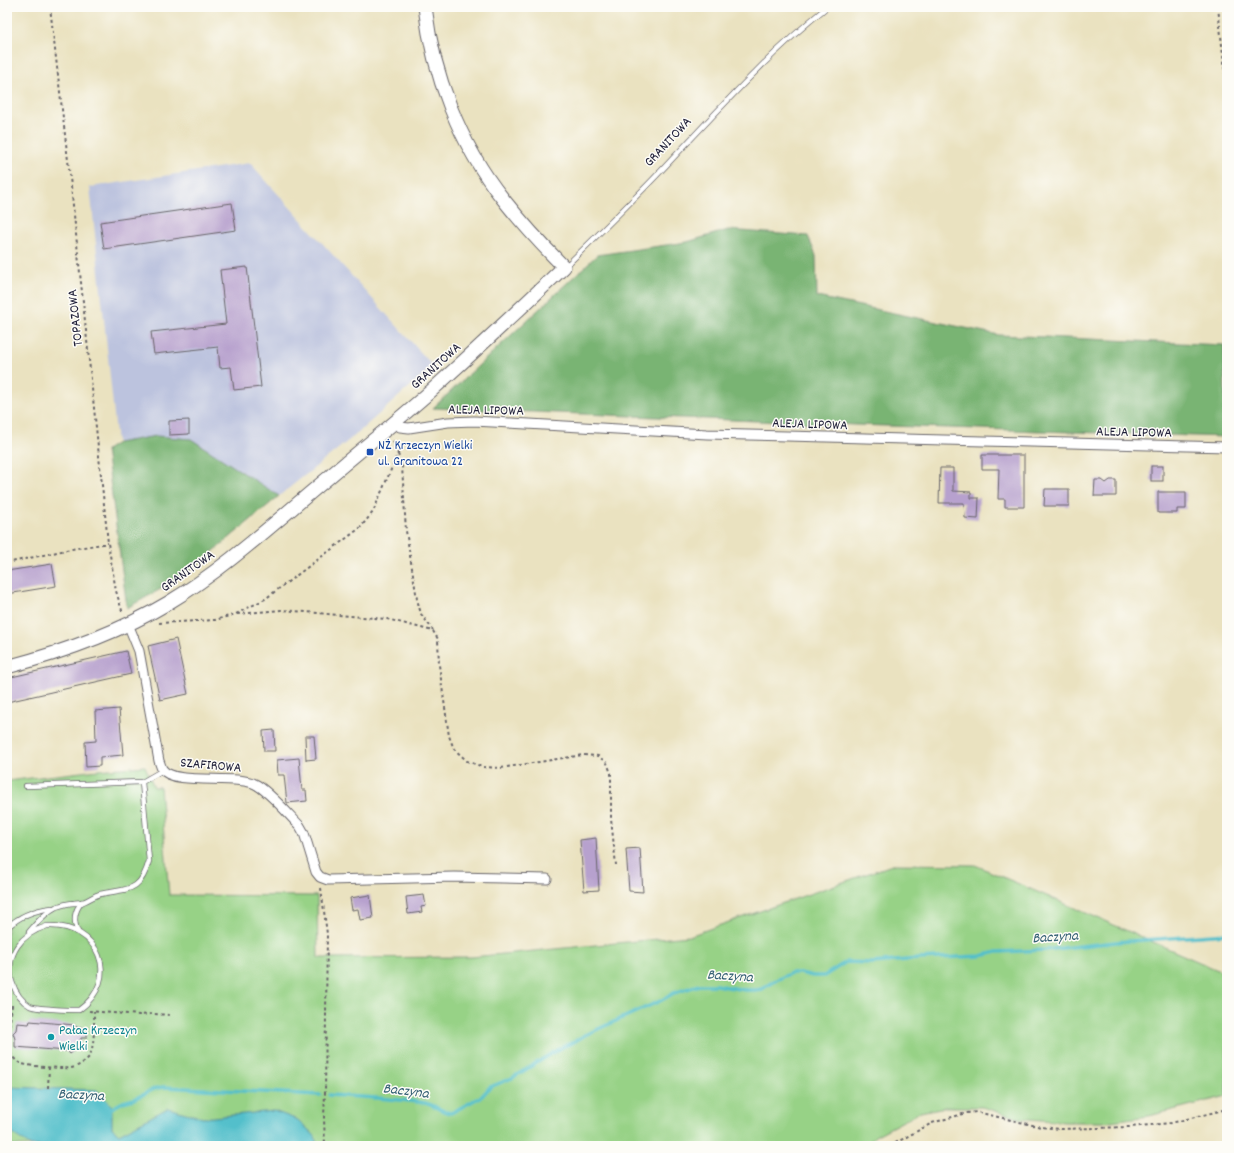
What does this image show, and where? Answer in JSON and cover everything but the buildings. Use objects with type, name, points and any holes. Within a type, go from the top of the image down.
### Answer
[{"type":"street","points":[[425,7],[434,54],[441,80],[449,104],[470,148],[481,168],[502,199],[545,248],[564,267]]},
{"type":"street","name":"GRANITOWA","points":[[7,667],[66,650],[94,640],[169,602],[208,576],[246,546],[436,386],[564,267]]},
{"type":"street","name":"ALEJA LIPOWA","points":[[391,425],[409,428],[448,422],[474,422],[768,436],[1227,447]]},
{"type":"street","name":"SZAFIROWA","points":[[128,624],[139,651],[159,761],[163,770],[170,775],[184,778],[245,781],[255,784],[264,790],[300,826],[304,833],[316,872],[320,877]]},
{"type":"street","points":[[320,877],[328,880],[454,877],[547,879]]},
{"type":"lane","name":"GRANITOWA","points":[[564,267],[634,200],[769,58],[794,34],[827,7]]},
{"type":"lane","points":[[26,786],[142,782],[163,770]]},
{"type":"lane","points":[[78,932],[75,926],[75,915],[78,906],[82,902],[92,896],[134,887],[146,873],[149,862],[142,782]]},
{"type":"lane","points":[[7,928],[26,915],[40,910],[82,902]]},
{"type":"lane","points":[[27,935],[47,926],[64,927],[78,932],[90,940],[102,964],[102,974],[95,995],[88,1004],[79,1010],[31,1006],[22,1000],[14,987],[10,974],[10,962],[14,952],[27,935],[45,914],[55,908]]},
{"type":"lane","points":[[7,950],[14,952]]},
{"type":"path","name":"TOPAZOWA","points":[[50,7],[71,186],[108,543],[121,612],[128,624]]},
{"type":"path","points":[[1218,7],[1227,93]]},
{"type":"path","points":[[391,425],[402,466],[406,531],[417,598],[421,614],[438,639],[440,673],[449,736],[454,749],[467,761],[489,768],[501,768],[583,755],[598,756],[607,763],[611,773],[611,819],[616,865]]},
{"type":"path","points":[[236,614],[265,599],[360,528],[373,512],[398,453]]},
{"type":"path","points":[[7,563],[66,550],[108,543]]},
{"type":"path","points":[[156,623],[214,620],[236,614],[281,610],[387,620],[433,631]]},
{"type":"path","points":[[320,877],[327,934],[326,1092],[324,1118],[325,1146]]},
{"type":"path","points":[[12,1005],[8,1041],[11,1054],[21,1063],[49,1067],[70,1068],[82,1063],[88,1058],[92,1045],[94,1011]]},
{"type":"path","points":[[79,1010],[140,1015],[171,1015]]},
{"type":"path","points":[[48,1088],[49,1067]]},
{"type":"path","points":[[890,1146],[932,1123],[966,1113],[977,1112],[1041,1127],[1061,1129],[1130,1127],[1171,1123],[1227,1110]]},
{"type":"shaded area","points":[[250,163],[433,366],[353,437],[279,496],[191,439],[156,436],[117,443],[90,187]]},
{"type":"green space","points":[[728,230],[808,236],[816,256],[817,297],[999,335],[1224,345],[1226,437],[856,425],[433,408],[597,255],[687,242]]},
{"type":"green space","points":[[156,436],[191,439],[279,496],[202,561],[168,585],[127,608],[106,450],[117,443]]},
{"type":"green space","points":[[145,766],[154,787],[160,787],[169,895],[317,896],[318,958],[472,957],[689,936],[895,864],[975,865],[1227,974],[1227,1096],[1149,1116],[1103,1122],[1065,1122],[1018,1118],[982,1107],[945,1107],[920,1112],[875,1136],[866,1146],[7,1146],[7,781]]},
{"type":"water","points":[[7,1087],[97,1090],[112,1106],[112,1128],[119,1134],[168,1108],[203,1118],[274,1111],[298,1120],[315,1136],[317,1146],[31,1146],[7,1130]]},
{"type":"waterway","name":"Baczyna","points":[[329,1095],[413,1101],[432,1105],[445,1112],[451,1113],[482,1096],[490,1087],[512,1078],[585,1035],[660,1001],[674,993],[699,985],[716,985],[745,990],[756,990],[762,989],[774,981],[791,973],[824,976],[846,962],[872,963],[981,956],[997,952],[1045,950],[1116,942],[1227,934]]},
{"type":"waterway","name":"Baczyna","points":[[108,1108],[112,1108],[154,1089],[163,1087],[320,1095]]},
{"type":"place","name":"NŻ Krzeczyn Wielki ul. Granitowa 22","points":[[370,452]]},
{"type":"place","name":"Pałac Krzeczyn Wielki","points":[[51,1037]]}]
